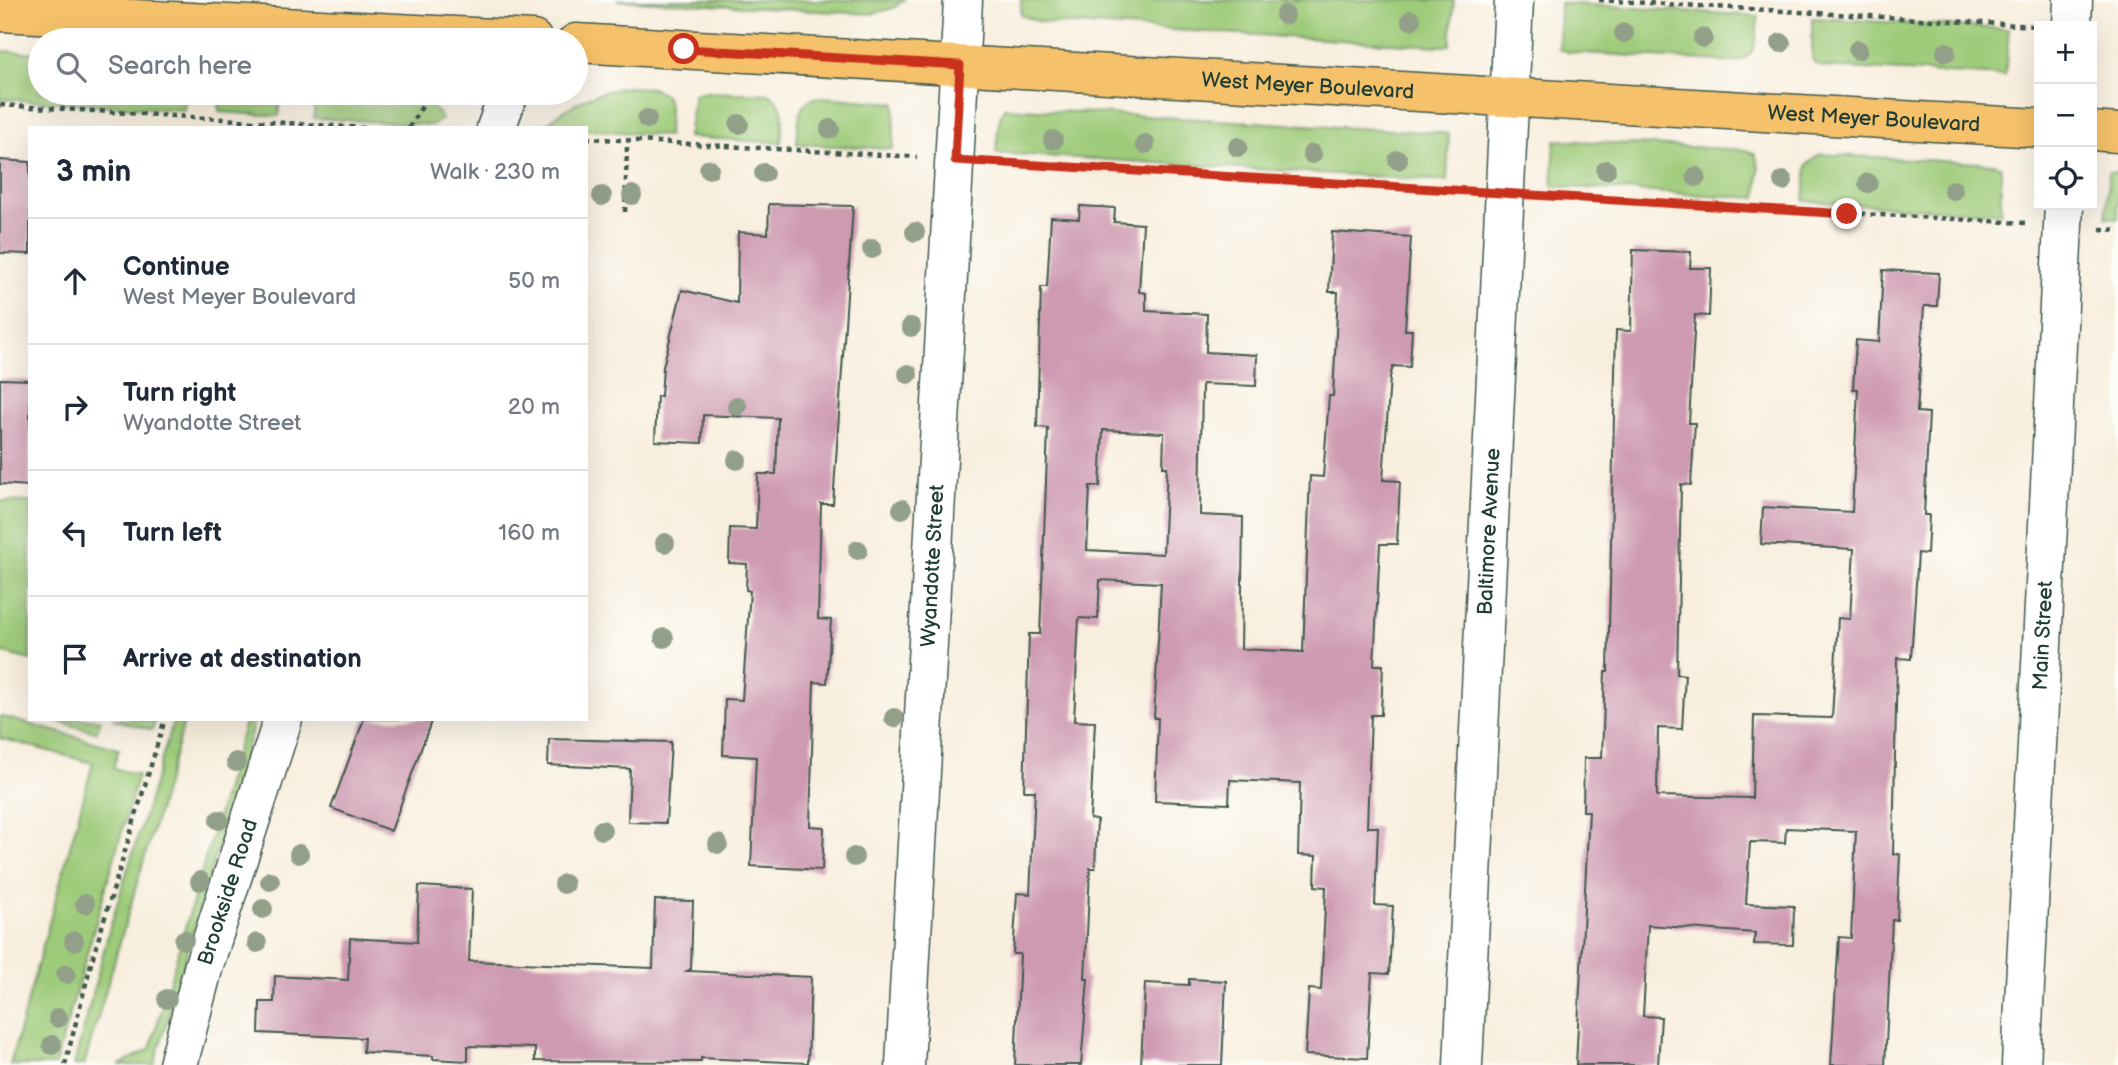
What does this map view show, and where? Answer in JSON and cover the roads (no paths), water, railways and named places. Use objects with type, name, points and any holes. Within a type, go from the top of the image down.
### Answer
[{"type":"main road","points":[[0,12],[89,8],[261,13],[410,28]]},
{"type":"main road","name":"West Meyer Boulevard","points":[[588,44],[2034,128]]},
{"type":"main road","points":[[2097,131],[2118,133]]},
{"type":"street","name":"Wyandotte Street","points":[[905,1065],[963,0]]},
{"type":"street","name":"Baltimore Avenue","points":[[1463,1065],[1514,0]]},
{"type":"street","points":[[2058,21],[2073,0]]},
{"type":"street","points":[[497,126],[505,105]]},
{"type":"street","name":"Main Street","points":[[2021,1065],[2064,210]]},
{"type":"street","name":"Brookside Road","points":[[178,1065],[204,965],[282,721]]}]
